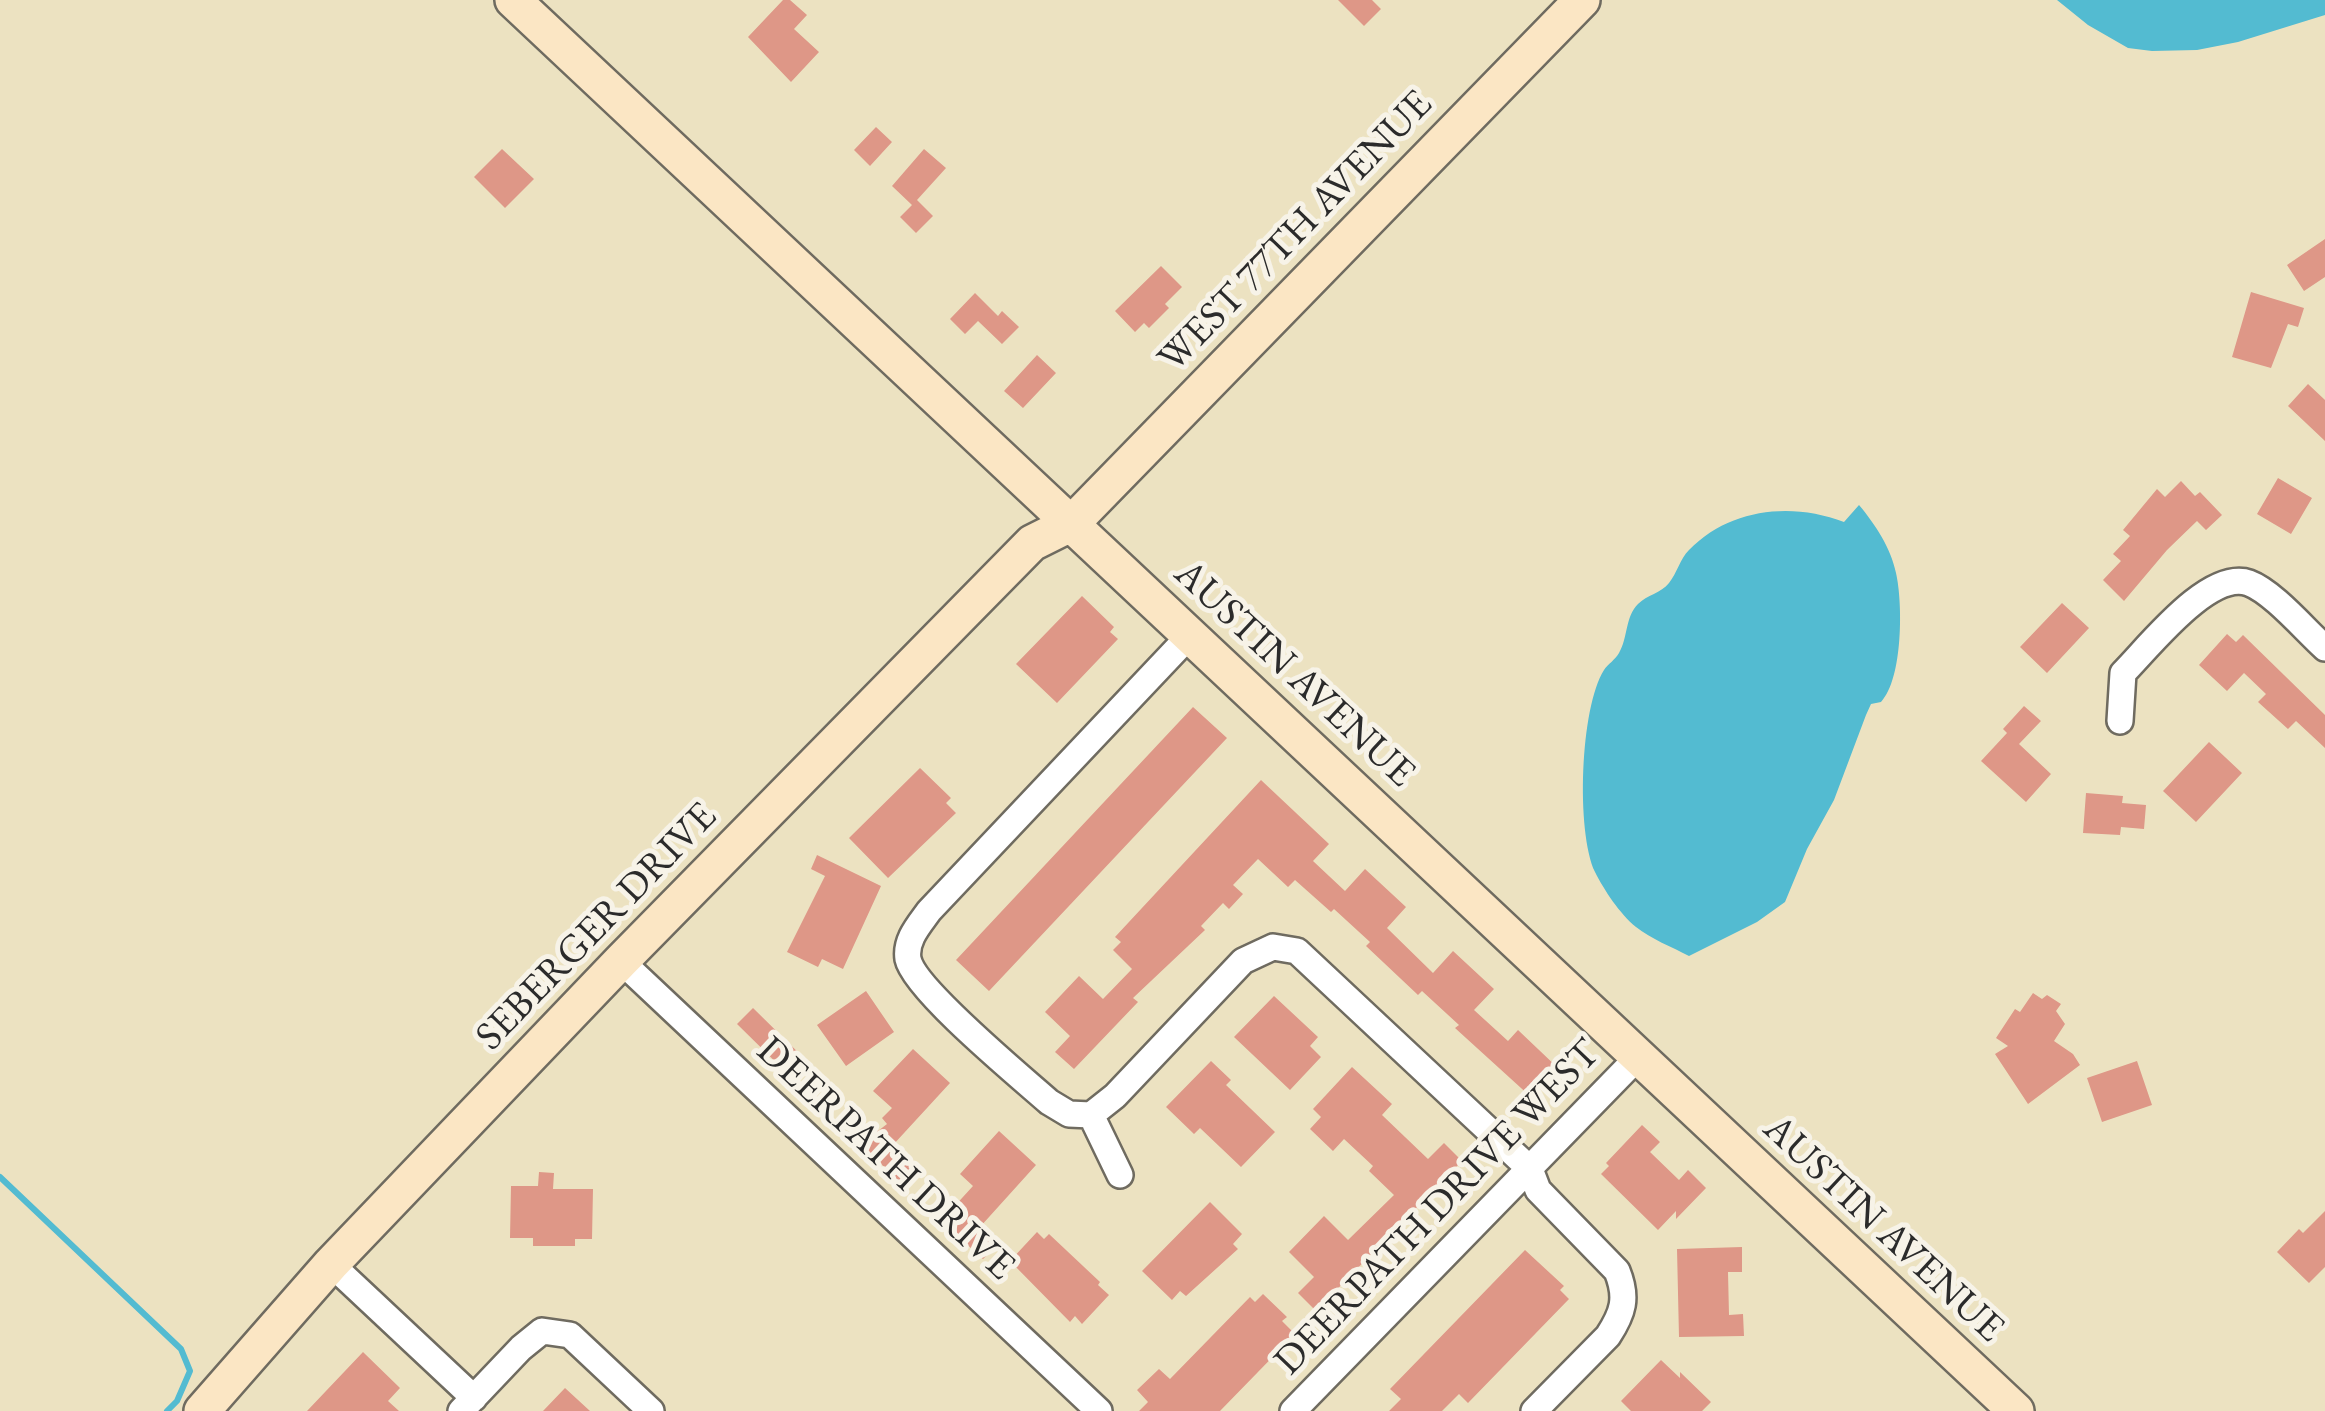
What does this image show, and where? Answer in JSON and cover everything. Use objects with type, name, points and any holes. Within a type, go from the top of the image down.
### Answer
[{"type":"street","name":"AUSTIN AVENUE","points":[[513,0],[2016,1411]]},
{"type":"street","name":"WEST 77TH AVENUE","points":[[1072,523],[1582,0]]},
{"type":"street","name":"SEBERGER DRIVE","points":[[202,1411],[331,1264],[621,961],[1032,543],[1072,523]]},
{"type":"street","points":[[2120,721],[2122,673],[2212,587],[2244,581],[2258,588],[2325,648]]},
{"type":"street","points":[[1191,634],[929,911],[910,939],[908,959],[925,986],[1049,1102],[1069,1114],[1091,1115],[1116,1096],[1242,961],[1273,947],[1297,950],[1530,1169],[1538,1190],[1606,1257],[1624,1288],[1624,1307],[1608,1336],[1534,1411]]},
{"type":"street","name":"DEERPATH DRIVE","points":[[621,961],[1099,1411]]},
{"type":"street","name":"DEERPATH DRIVE WEST","points":[[1292,1411],[1638,1057]]},
{"type":"street","points":[[1091,1115],[1120,1175]]},
{"type":"street","points":[[331,1264],[467,1404],[542,1331],[570,1335],[651,1411]]},
{"type":"water","points":[[2057,0],[2325,0],[2325,15],[2238,42],[2197,50],[2152,51],[2128,48],[2088,25]]},
{"type":"water","points":[[1859,505],[1894,564],[1900,621],[1894,676],[1881,702],[1871,704],[1834,800],[1807,849],[1785,902],[1757,922],[1689,956],[1636,927],[1595,872],[1585,828],[1583,770],[1596,688],[1622,647],[1634,609],[1666,586],[1686,554],[1705,536],[1742,517],[1762,513],[1804,512],[1844,522]]},
{"type":"building","points":[[783,0],[790,0],[807,15],[794,29],[819,52],[791,82],[748,37]]},
{"type":"building","points":[[1338,0],[1372,0],[1381,9],[1364,26]]},
{"type":"building","points":[[876,127],[892,142],[870,166],[854,150]]},
{"type":"building","points":[[502,149],[534,179],[505,208],[474,177]]},
{"type":"building","points":[[924,149],[946,168],[917,200],[933,216],[916,233],[900,217],[912,205],[892,186]]},
{"type":"building","points":[[2325,239],[2325,277],[2304,291],[2287,265]]},
{"type":"building","points":[[1161,266],[1182,287],[1165,304],[1169,308],[1149,328],[1144,323],[1135,332],[1115,311]]},
{"type":"building","points":[[2251,292],[2304,308],[2298,327],[2288,324],[2271,368],[2232,357]]},
{"type":"building","points":[[975,293],[998,316],[1002,311],[1019,327],[1002,344],[978,321],[965,334],[950,319]]},
{"type":"building","points":[[1037,355],[1056,373],[1023,408],[1004,391]]},
{"type":"building","points":[[2308,384],[2325,400],[2325,441],[2288,406]]},
{"type":"building","points":[[2278,478],[2312,498],[2291,534],[2257,514]]},
{"type":"building","points":[[2181,481],[2195,496],[2200,492],[2222,515],[2206,530],[2197,521],[2124,601],[2103,580],[2121,561],[2113,554],[2130,536],[2123,530],[2157,489],[2165,497]]},
{"type":"building","points":[[1082,596],[1114,627],[1110,632],[1118,639],[1057,703],[1016,664]]},
{"type":"building","points":[[2062,603],[2089,628],[2047,673],[2020,647]]},
{"type":"building","points":[[2227,634],[2236,642],[2243,635],[2325,715],[2325,748],[2296,721],[2288,729],[2258,702],[2266,694],[2244,673],[2227,691],[2199,665]]},
{"type":"building","points":[[2024,706],[2041,721],[2019,744],[2051,774],[2026,802],[1981,761],[2007,733],[2003,729]]},
{"type":"building","points":[[1193,707],[1227,738],[989,991],[956,960]]},
{"type":"building","points":[[2209,742],[2242,773],[2196,822],[2163,791]]},
{"type":"building","points":[[920,768],[951,798],[946,803],[956,813],[888,878],[849,838]]},
{"type":"building","points":[[1261,780],[1329,844],[1313,861],[1345,891],[1365,869],[1406,907],[1387,928],[1433,973],[1453,951],[1494,989],[1474,1010],[1508,1041],[1518,1030],[1559,1069],[1532,1098],[1455,1028],[1459,1025],[1422,991],[1418,995],[1366,946],[1370,942],[1334,909],[1331,912],[1295,880],[1288,887],[1258,859],[1233,885],[1243,894],[1229,909],[1223,903],[1201,926],[1205,930],[1133,998],[1138,1002],[1074,1069],[1055,1052],[1070,1036],[1045,1012],[1079,976],[1103,999],[1132,969],[1113,950],[1121,942],[1115,937]]},
{"type":"building","points":[[2086,793],[2123,796],[2122,803],[2146,805],[2144,829],[2121,827],[2120,835],[2083,833]]},
{"type":"building","points":[[817,855],[881,886],[843,969],[822,959],[818,967],[787,952],[825,876],[811,869]]},
{"type":"building","points":[[866,991],[894,1032],[846,1066],[817,1025]]},
{"type":"building","points":[[2033,993],[2042,999],[2047,995],[2061,1004],[2056,1011],[2065,1024],[2054,1041],[2073,1054],[2080,1065],[2028,1104],[1995,1054],[2008,1046],[1996,1038],[2015,1009],[2020,1012]]},
{"type":"building","points":[[1274,996],[1318,1037],[1310,1046],[1321,1057],[1290,1090],[1234,1037]]},
{"type":"building","points":[[753,1008],[813,1067],[797,1083],[737,1024]]},
{"type":"building","points":[[913,1049],[950,1083],[893,1145],[915,1166],[900,1182],[859,1143],[874,1127],[878,1131],[887,1124],[882,1118],[892,1108],[873,1091]]},
{"type":"building","points":[[1211,1061],[1231,1080],[1226,1085],[1275,1132],[1241,1167],[1200,1128],[1194,1134],[1166,1107]]},
{"type":"building","points":[[2137,1061],[2152,1105],[2102,1122],[2087,1078]]},
{"type":"building","points":[[1352,1067],[1392,1104],[1382,1115],[1428,1159],[1444,1143],[1462,1161],[1316,1311],[1298,1293],[1314,1277],[1289,1252],[1324,1216],[1348,1240],[1394,1195],[1369,1171],[1373,1166],[1344,1139],[1333,1151],[1310,1129],[1321,1117],[1313,1109]]},
{"type":"building","points":[[1642,1125],[1660,1142],[1650,1152],[1679,1180],[1688,1170],[1706,1188],[1676,1219],[1676,1211],[1658,1230],[1601,1174],[1609,1166],[1606,1163]]},
{"type":"building","points":[[999,1131],[1036,1165],[980,1227],[998,1244],[983,1259],[941,1221],[973,1186],[960,1174]]},
{"type":"building","points":[[539,1172],[554,1173],[553,1189],[593,1189],[592,1239],[575,1239],[575,1246],[533,1246],[533,1238],[510,1238],[511,1186],[538,1186]]},
{"type":"building","points":[[1210,1202],[1242,1234],[1233,1244],[1238,1249],[1186,1296],[1180,1291],[1172,1300],[1142,1271]]},
{"type":"building","points":[[2325,1211],[2325,1267],[2309,1283],[2277,1252],[2299,1229],[2303,1233]]},
{"type":"building","points":[[1037,1232],[1044,1239],[1049,1234],[1109,1295],[1082,1324],[1075,1316],[1070,1322],[1010,1261]]},
{"type":"building","points":[[1742,1247],[1742,1272],[1728,1272],[1729,1315],[1743,1314],[1744,1336],[1679,1337],[1677,1249]]},
{"type":"building","points":[[1525,1250],[1564,1286],[1560,1290],[1569,1299],[1468,1403],[1459,1394],[1442,1411],[1389,1411],[1401,1399],[1390,1389]]},
{"type":"building","points":[[1263,1294],[1287,1317],[1282,1321],[1295,1334],[1220,1411],[1139,1411],[1148,1402],[1137,1390],[1159,1369],[1170,1379],[1250,1297],[1255,1302]]},
{"type":"building","points":[[363,1352],[400,1388],[388,1401],[399,1411],[307,1411]]},
{"type":"building","points":[[1661,1360],[1680,1378],[1680,1372],[1711,1402],[1702,1411],[1631,1411],[1621,1401]]},
{"type":"building","points":[[565,1388],[590,1411],[543,1411]]},
{"type":"waterway","points":[[0,1177],[181,1349],[190,1371],[177,1401],[167,1411]]}]
